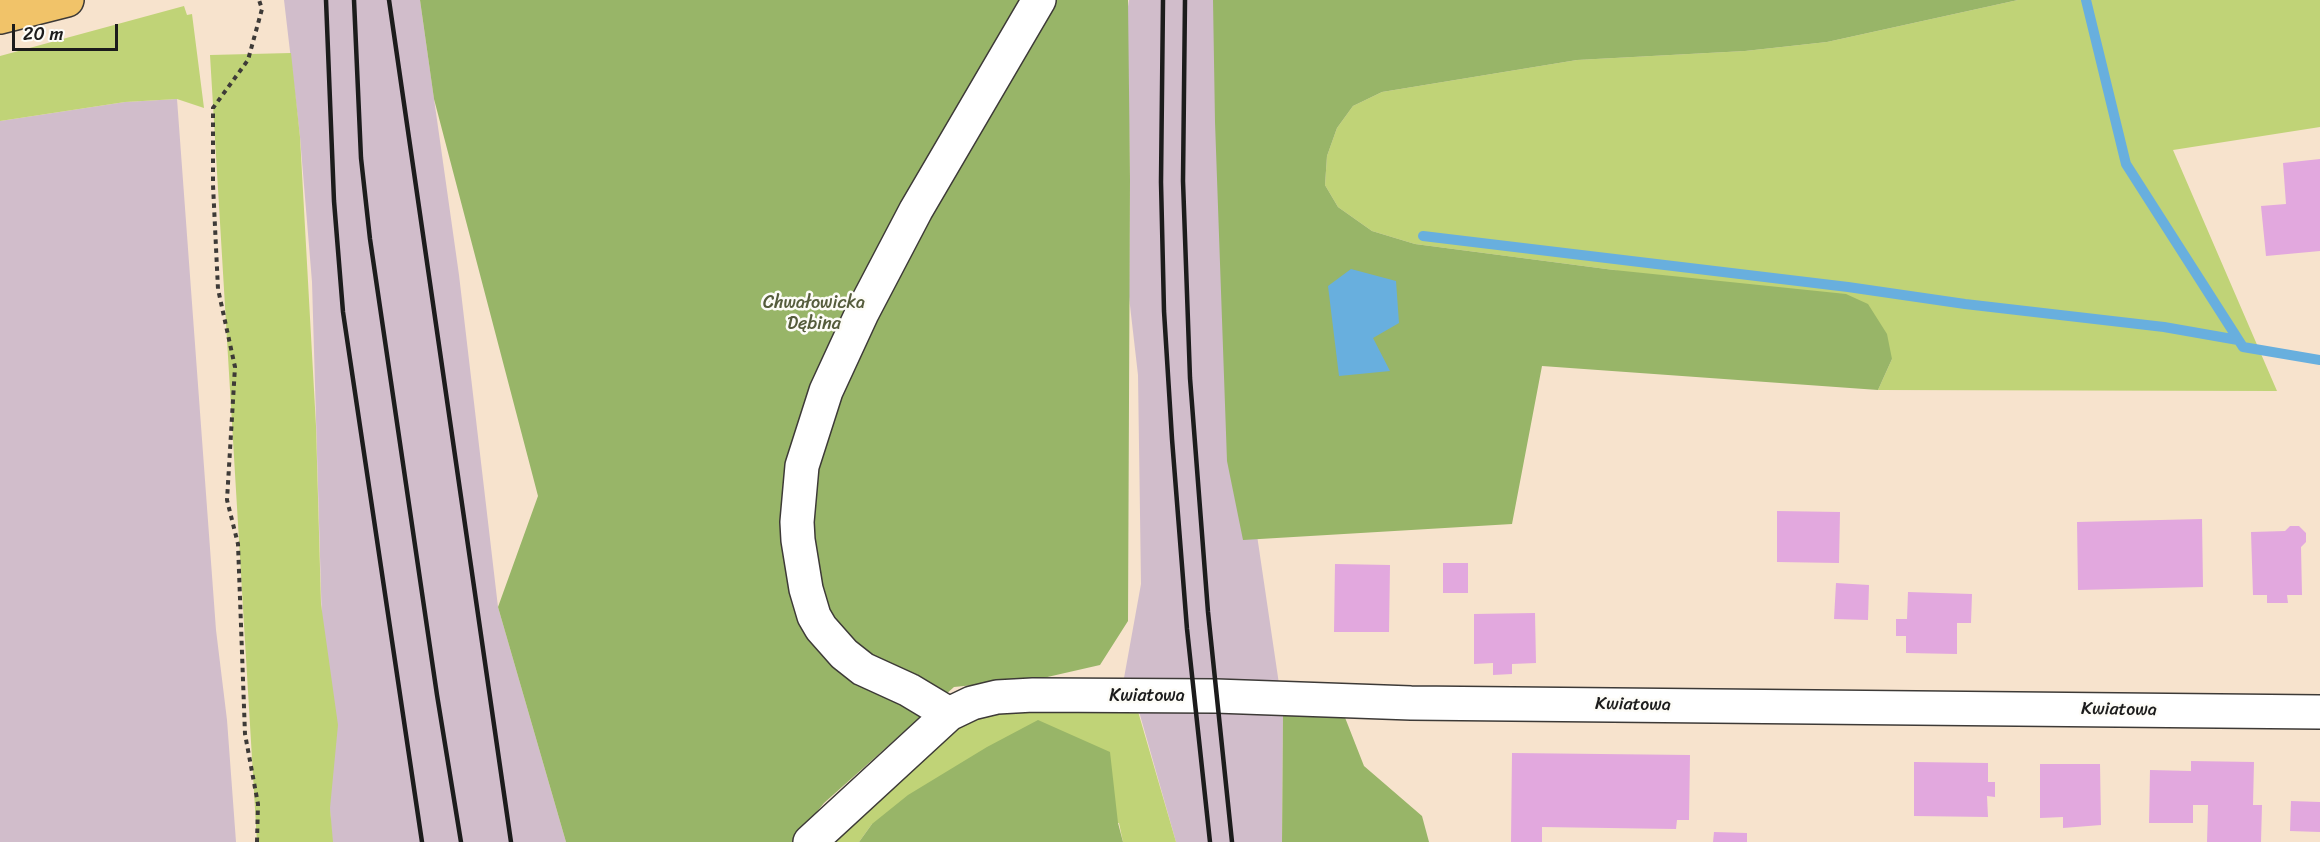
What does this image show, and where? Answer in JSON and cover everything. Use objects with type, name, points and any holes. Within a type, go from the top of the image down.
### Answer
[{"type":"main road","points":[[0,17],[67,0]]},
{"type":"street","points":[[949,714],[909,690],[862,669],[844,654],[820,628],[806,589],[798,540],[797,522],[802,466],[826,391],[862,313],[922,201],[1039,0]]},
{"type":"street","name":"Kwiatowa","points":[[810,842],[949,714],[972,703],[997,698],[1033,695],[1216,696],[1411,703],[2320,712]]},
{"type":"path","points":[[257,842],[258,804],[245,734],[238,544],[226,500],[235,367],[218,289],[213,185],[213,108],[248,60],[262,9],[259,0]]},
{"type":"shaded area","points":[[284,0],[420,0],[459,275],[498,607],[566,842],[332,842],[325,728],[312,282],[300,137]]},
{"type":"shaded area","points":[[1129,0],[1221,0],[1233,373],[1283,711],[1282,842],[1176,842],[1140,715],[1124,678],[1141,584],[1138,375],[1129,297],[1130,180],[1127,13]]},
{"type":"shaded area","points":[[177,99],[216,630],[227,720],[236,842],[0,842],[0,121],[125,102]]},
{"type":"green space","name":"Chwałowicka Dębina","points":[[420,0],[1128,0],[1130,180],[1128,621],[1100,665],[1043,678],[954,687],[824,803],[792,842],[566,842],[498,607],[538,496],[434,99]]},
{"type":"green space","points":[[1213,0],[2018,0],[1827,42],[1745,51],[1577,60],[1382,92],[1353,106],[1337,128],[1327,156],[1325,185],[1338,207],[1372,231],[1415,244],[1614,270],[1846,294],[1868,304],[1887,334],[1892,359],[1878,390],[1542,366],[1512,524],[1243,540],[1227,461]]},
{"type":"green space","points":[[2018,0],[2320,0],[2320,127],[2173,150],[2277,391],[1878,390],[1892,359],[1614,270],[1415,244],[1372,231],[1338,207],[1325,185],[1327,156],[1337,128],[1353,106],[1382,92],[1577,60],[1745,51],[1827,42]]},
{"type":"green space","points":[[184,6],[187,15],[192,14],[204,108],[177,99],[125,102],[0,121],[0,56]]},
{"type":"green space","points":[[291,53],[300,137],[316,426],[321,604],[338,725],[330,808],[333,842],[257,842],[210,55]]},
{"type":"green space","points":[[989,708],[1137,708],[1176,842],[1123,842],[1119,823],[872,824],[859,842],[832,842],[939,734]]},
{"type":"green space","points":[[1283,711],[1344,715],[1364,766],[1422,816],[1429,842],[1282,842]]},
{"type":"green space","points":[[1038,720],[1110,752],[1118,823],[1123,842],[859,842],[872,824],[908,795],[987,747]]},
{"type":"water","points":[[1351,269],[1396,281],[1399,323],[1373,338],[1390,371],[1339,376],[1328,286]]},
{"type":"building","points":[[2320,159],[2320,251],[2266,256],[2261,206],[2286,204],[2283,163]]},
{"type":"building","points":[[1777,511],[1840,512],[1839,563],[1777,562]]},
{"type":"building","points":[[2202,519],[2203,587],[2078,590],[2077,522]]},
{"type":"building","points":[[2290,526],[2299,526],[2306,533],[2306,542],[2301,547],[2302,595],[2287,595],[2288,603],[2267,603],[2267,595],[2253,595],[2251,532],[2285,531]]},
{"type":"building","points":[[1443,563],[1468,563],[1468,593],[1443,593]]},
{"type":"building","points":[[1335,564],[1390,565],[1389,632],[1334,632]]},
{"type":"building","points":[[1836,583],[1869,585],[1868,620],[1834,619]]},
{"type":"building","points":[[1908,592],[1972,594],[1971,623],[1957,623],[1957,654],[1906,653],[1906,636],[1896,636],[1896,619],[1907,619]]},
{"type":"building","points":[[1535,613],[1536,663],[1512,664],[1512,674],[1493,675],[1493,663],[1474,664],[1474,614]]},
{"type":"building","points":[[1512,753],[1690,755],[1689,820],[1677,820],[1676,829],[1542,827],[1542,842],[1511,842]]},
{"type":"building","points":[[2191,761],[2254,762],[2253,805],[2262,805],[2261,842],[2207,842],[2208,805],[2193,805],[2193,823],[2149,823],[2150,770],[2191,771]]},
{"type":"building","points":[[1914,762],[1988,763],[1988,782],[1995,782],[1995,797],[1987,796],[1988,817],[1914,816]]},
{"type":"building","points":[[2040,764],[2100,764],[2101,825],[2063,828],[2063,817],[2040,818]]},
{"type":"building","points":[[2291,801],[2320,802],[2320,832],[2290,831]]},
{"type":"building","points":[[1714,832],[1747,833],[1747,842],[1713,842]]},
{"type":"waterway","points":[[2086,0],[2126,164],[2243,347],[2320,360]]},
{"type":"waterway","points":[[1423,236],[2164,327],[2238,340]]},
{"type":"railway","points":[[326,0],[334,201],[343,312],[422,842]]},
{"type":"railway","points":[[354,0],[361,158],[370,239],[461,842]]},
{"type":"railway","points":[[389,0],[511,842]]},
{"type":"railway","points":[[1163,0],[1161,182],[1164,311],[1187,629],[1210,842]]},
{"type":"railway","points":[[1185,0],[1183,181],[1190,378],[1208,612],[1232,842]]}]
